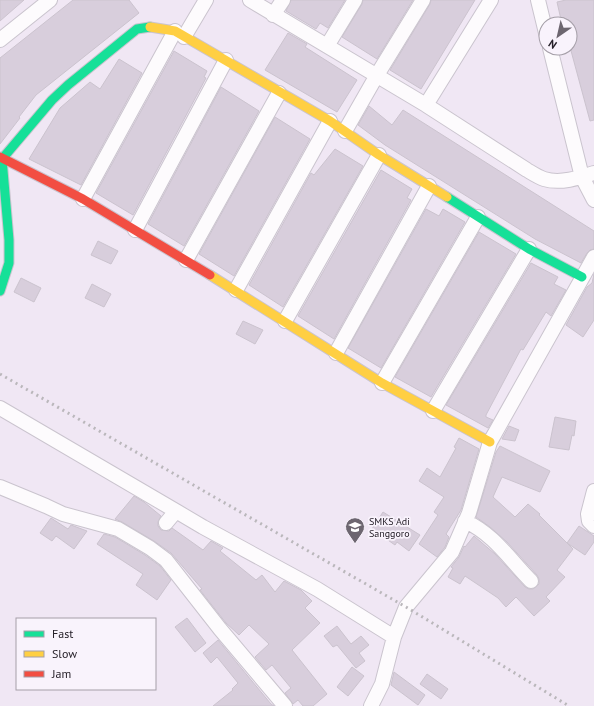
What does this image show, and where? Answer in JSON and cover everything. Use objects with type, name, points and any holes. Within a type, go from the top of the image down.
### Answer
[{"type":"street","points":[[0,40],[50,0]]},
{"type":"street","points":[[83,199],[180,34],[206,0]]},
{"type":"street","points":[[250,0],[273,15],[377,75],[527,170],[544,179],[558,181],[588,175]]},
{"type":"street","points":[[273,15],[283,0]]},
{"type":"street","points":[[327,46],[355,0]]},
{"type":"street","points":[[345,131],[423,0]]},
{"type":"street","points":[[426,105],[491,0]]},
{"type":"street","points":[[540,1],[543,16]]},
{"type":"street","points":[[0,291],[9,263],[9,240],[1,158],[52,100],[68,86],[137,29],[153,26],[180,34],[226,60],[279,93],[330,121],[379,155],[529,249],[582,277]]},
{"type":"street","points":[[552,56],[594,200]]},
{"type":"street","points":[[135,230],[226,60]]},
{"type":"street","points":[[186,260],[279,93]]},
{"type":"street","points":[[236,290],[330,121]]},
{"type":"street","points":[[285,321],[379,155]]},
{"type":"street","points":[[1,158],[83,199],[236,290],[382,383],[490,442]]},
{"type":"street","points":[[336,353],[429,186]]},
{"type":"street","points":[[382,383],[478,217]]},
{"type":"street","points":[[433,411],[529,249]]},
{"type":"street","points":[[371,706],[382,684],[394,637],[406,607],[452,552],[465,521],[490,442],[594,257]]},
{"type":"street","points":[[0,408],[203,527],[317,589],[394,637]]},
{"type":"street","points":[[0,487],[63,514],[118,529],[150,548],[166,560],[220,629],[285,706]]},
{"type":"street","points":[[594,491],[588,514],[589,521],[594,526]]},
{"type":"street","points":[[166,524],[176,511]]},
{"type":"street","points":[[465,521],[476,526],[491,537],[531,581]]},
{"type":"building","points":[[0,0],[24,0],[0,21]]},
{"type":"building","points":[[73,0],[129,0],[139,13],[36,95],[0,144],[0,58]]},
{"type":"building","points":[[291,0],[345,0],[328,28],[320,23],[316,29],[286,11]]},
{"type":"building","points":[[363,0],[413,0],[377,59],[342,37]]},
{"type":"building","points":[[431,0],[475,0],[421,89],[390,70]]},
{"type":"building","points":[[566,0],[594,0],[594,120],[590,121],[572,56],[578,56],[578,16],[560,16],[557,2]]},
{"type":"building","points":[[288,33],[307,44],[305,47],[357,80],[337,112],[265,70]]},
{"type":"building","points":[[174,51],[207,71],[204,77],[206,78],[133,215],[96,193]]},
{"type":"building","points":[[119,59],[142,73],[81,185],[29,159],[60,108],[90,82],[100,89]]},
{"type":"building","points":[[221,87],[259,111],[184,246],[148,224]]},
{"type":"building","points":[[369,106],[392,125],[403,110],[594,231],[594,249],[587,253],[581,263],[535,239],[385,145],[358,125]]},
{"type":"building","points":[[275,117],[310,139],[234,276],[199,254]]},
{"type":"building","points":[[335,149],[363,166],[283,307],[249,285],[311,173],[314,175]]},
{"type":"building","points":[[381,170],[412,189],[407,198],[411,200],[334,339],[298,316]]},
{"type":"building","points":[[426,209],[439,216],[443,209],[465,222],[381,368],[348,348]]},
{"type":"building","points":[[479,232],[516,254],[431,397],[395,377]]},
{"type":"building","points":[[98,241],[118,251],[111,264],[91,255]]},
{"type":"building","points":[[531,263],[558,277],[554,284],[566,290],[551,316],[546,312],[523,350],[521,349],[486,415],[486,417],[493,420],[488,428],[446,405]]},
{"type":"building","points":[[594,274],[594,320],[583,337],[566,325],[587,287],[592,283]]},
{"type":"building","points":[[21,278],[41,288],[34,302],[14,292]]},
{"type":"building","points":[[92,284],[111,294],[104,307],[85,298]]},
{"type":"building","points":[[243,321],[263,330],[255,344],[236,334]]},
{"type":"building","points":[[555,417],[576,421],[574,436],[572,435],[569,450],[549,447]]},
{"type":"building","points":[[509,426],[519,430],[515,441],[502,439]]},
{"type":"building","points":[[459,438],[479,449],[461,510],[446,534],[449,537],[445,547],[437,557],[419,544],[438,515],[434,512],[444,497],[419,481],[427,468],[440,477],[456,448],[454,447]]},
{"type":"building","points":[[500,446],[550,471],[540,492],[502,477],[493,497],[515,517],[528,504],[540,514],[539,515],[573,549],[557,570],[565,577],[546,597],[550,601],[534,616],[516,597],[506,607],[498,598],[465,576],[460,584],[448,577],[453,568],[451,567],[459,557],[464,546],[465,547],[474,536],[495,554],[525,587],[533,589],[539,584],[537,575],[507,542],[476,517],[496,452]]},
{"type":"building","points":[[134,496],[161,516],[158,526],[161,530],[169,531],[172,528],[203,550],[211,541],[223,548],[220,551],[256,580],[262,575],[275,592],[284,581],[301,590],[312,601],[305,608],[320,623],[292,650],[327,694],[313,706],[303,706],[298,700],[293,704],[285,693],[291,688],[272,665],[266,670],[255,657],[269,644],[249,625],[239,635],[226,623],[200,590],[202,589],[171,553],[154,541],[115,519]]},
{"type":"building","points":[[383,512],[420,535],[409,551],[397,542],[395,545],[372,529]]},
{"type":"building","points":[[51,518],[68,529],[71,525],[87,531],[74,549],[56,536],[52,541],[40,533]]},
{"type":"building","points":[[579,526],[594,536],[594,542],[585,555],[567,543]]},
{"type":"building","points":[[104,534],[115,537],[160,566],[171,580],[157,600],[136,585],[143,574],[97,544]]},
{"type":"building","points":[[187,618],[206,643],[195,652],[175,627]]},
{"type":"building","points":[[337,626],[351,644],[361,636],[369,645],[359,653],[365,661],[356,668],[337,645],[333,647],[324,636]]},
{"type":"building","points":[[218,640],[274,706],[213,706],[233,690],[232,689],[238,683],[217,657],[211,663],[203,653]]},
{"type":"building","points":[[352,667],[364,676],[348,696],[337,687]]},
{"type":"building","points":[[394,672],[425,695],[418,705],[391,685]]},
{"type":"building","points":[[427,674],[448,689],[441,699],[420,684]]},
{"type":"railway","points":[[0,374],[406,607],[569,706]]},
{"type":"traffic: fast","points":[[0,291],[9,263],[9,240],[2,159],[52,100],[68,85],[137,29],[150,27]]},
{"type":"traffic: fast","points":[[447,197],[529,249],[582,277]]},
{"type":"traffic: slow","points":[[150,27],[175,31],[330,121],[379,155],[447,197]]},
{"type":"traffic: slow","points":[[210,275],[382,383],[490,442]]},
{"type":"traffic: jam","points":[[0,157],[83,199],[210,275]]},
{"type":"place","name":"SMKS Adi Sanggoro","points":[[355,544]]}]
